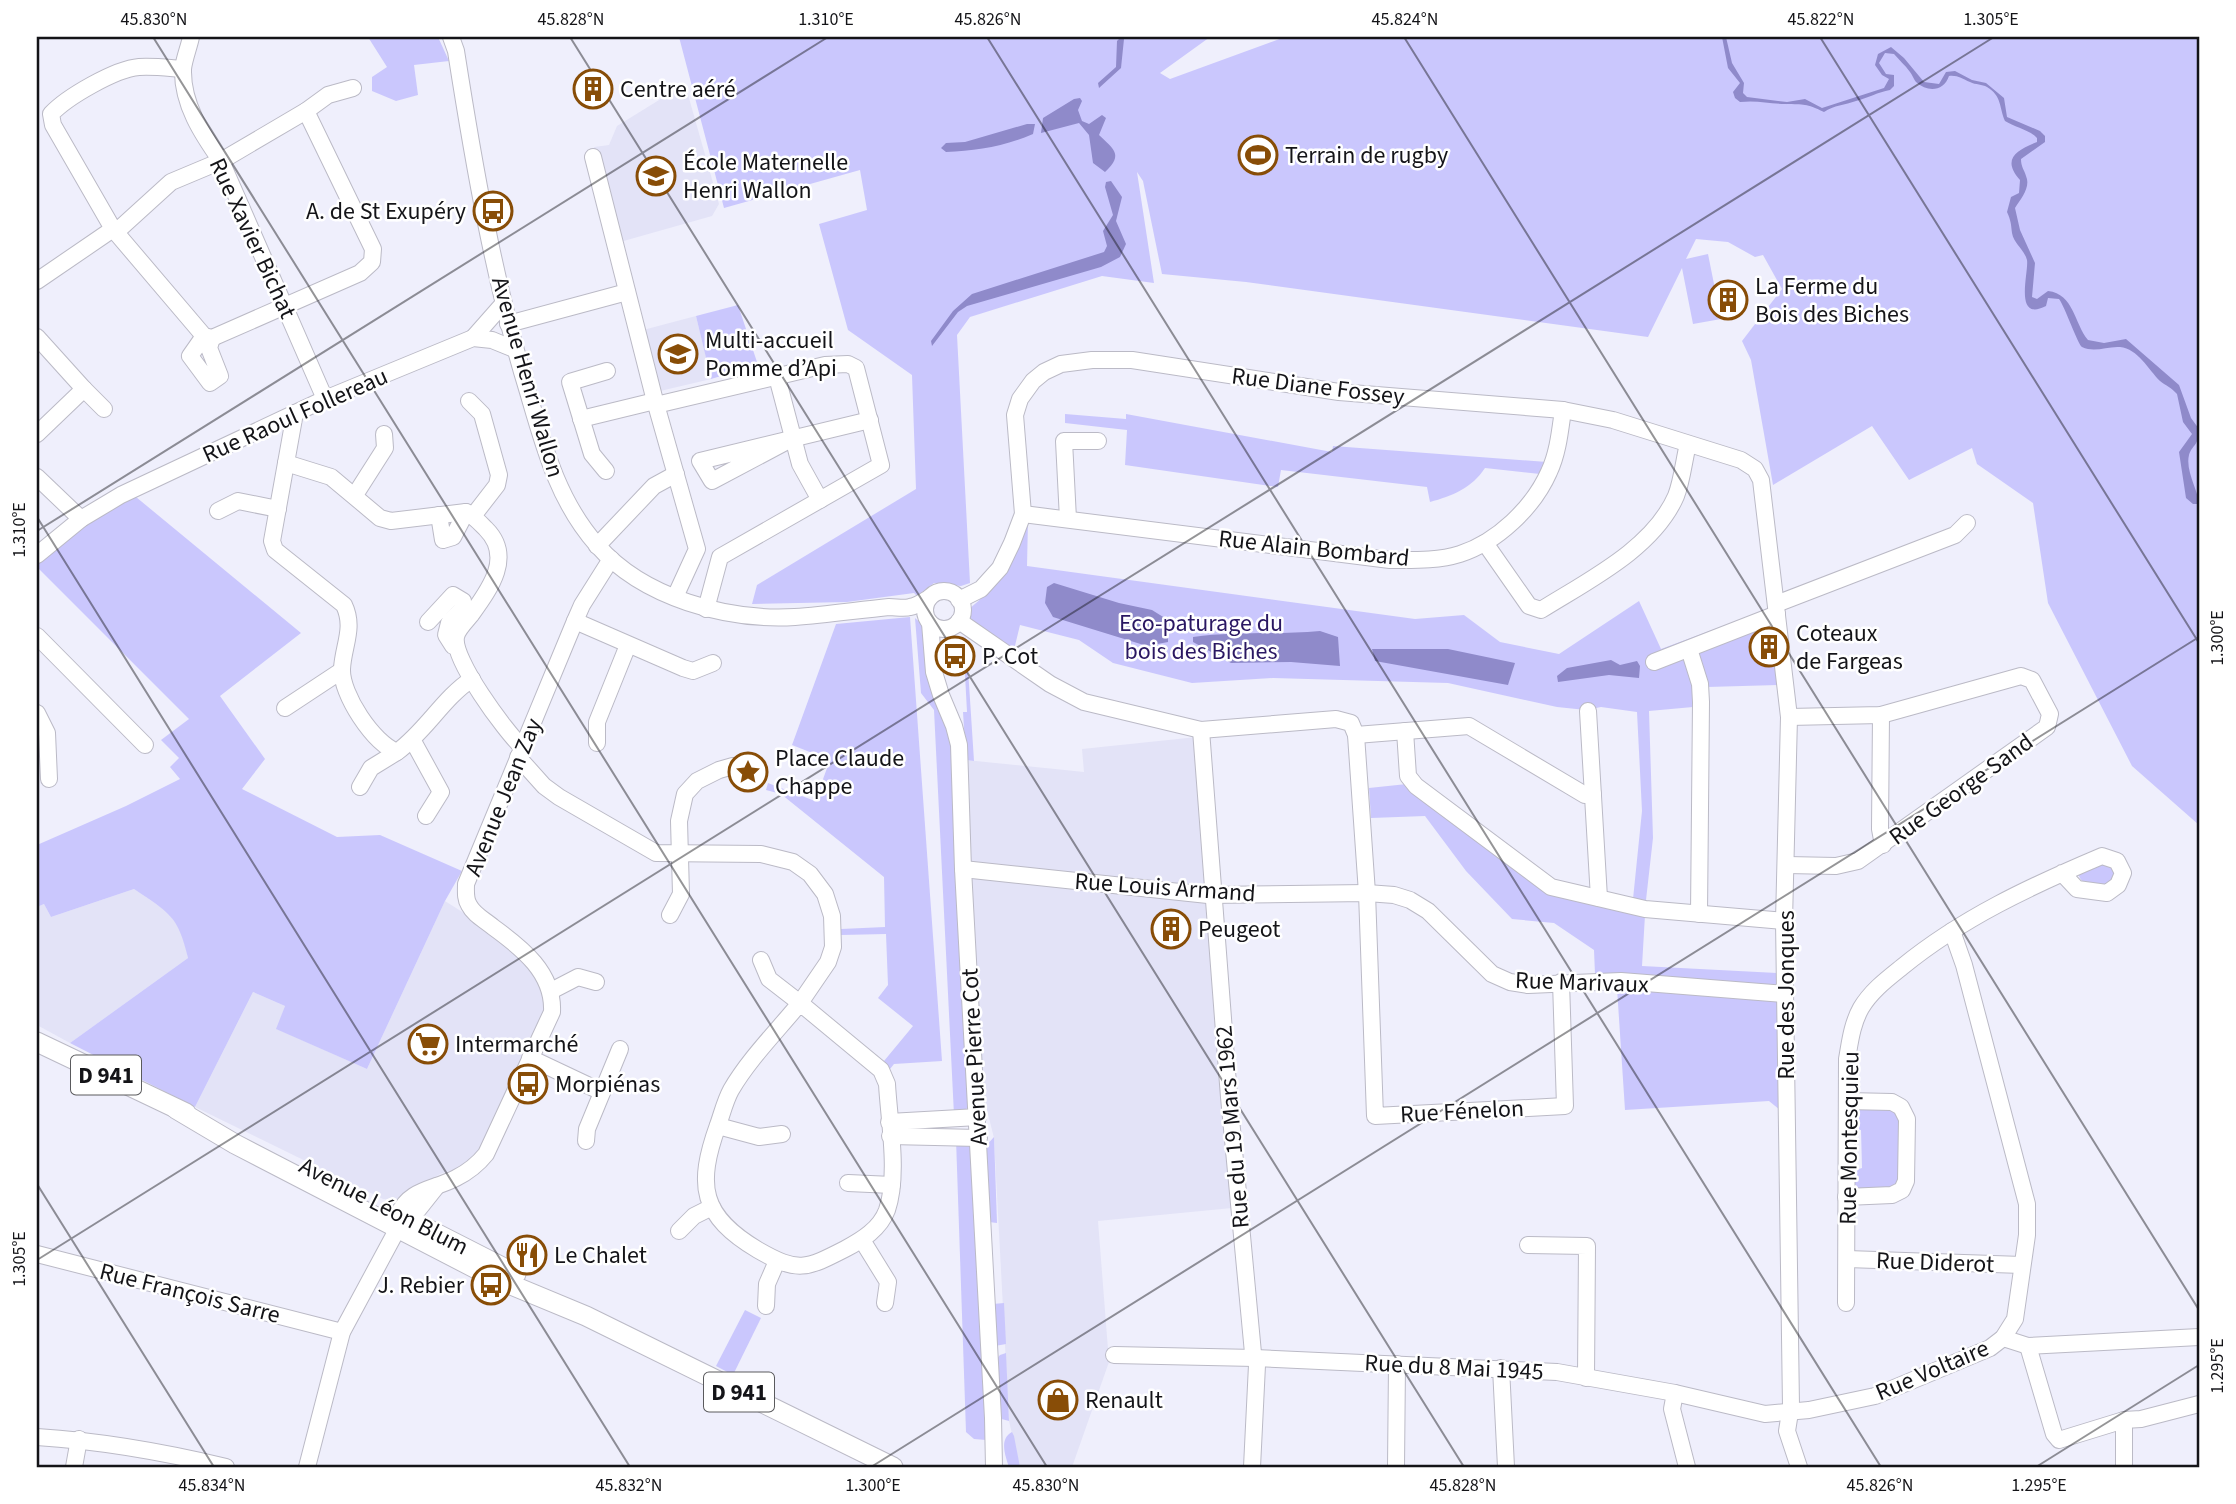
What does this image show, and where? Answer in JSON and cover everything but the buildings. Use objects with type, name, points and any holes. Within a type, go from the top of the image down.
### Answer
[{"type":"main road","name":"Avenue Léon Blum","points":[[37,1042],[176,1109],[235,1144],[402,1221],[439,1234],[538,1286],[586,1316]]},
{"type":"main road","name":"Avenue Léon Blum","points":[[402,1221],[492,1276],[586,1316],[893,1467]]},
{"type":"street","name":"Rue Xavier Bichat","points":[[191,37],[183,69],[187,95],[197,126],[221,161],[325,400]]},
{"type":"street","name":"Avenue Henri Wallon","points":[[451,37],[456,51],[503,304],[514,349],[550,466],[564,497],[597,546],[637,578],[675,597],[706,609],[744,616],[821,616],[911,607],[929,598]]},
{"type":"street","points":[[183,69],[138,67],[121,70],[59,105],[51,114],[53,125],[114,230],[208,337],[285,307],[360,273],[372,262],[373,249],[306,111]]},
{"type":"street","points":[[37,281],[114,230],[171,182],[221,161],[328,95],[353,88]]},
{"type":"street","points":[[593,158],[696,549],[675,597]]},
{"type":"street","points":[[508,324],[627,292]]},
{"type":"street","points":[[473,338],[503,304]]},
{"type":"street","points":[[37,337],[104,409]]},
{"type":"street","points":[[473,338],[492,340],[514,349]]},
{"type":"street","name":"Rue Raoul Follereau","points":[[37,555],[81,519],[121,495],[295,413],[473,338]]},
{"type":"street","name":"Rue Diane Fossey","points":[[959,600],[981,589],[1000,568],[1023,514],[1015,415],[1020,399],[1033,381],[1044,372],[1061,364],[1092,360],[1132,360],[1339,392],[1563,410],[1613,420],[1741,460],[1755,470],[1762,480],[1771,560]]},
{"type":"street","points":[[581,419],[825,365],[848,364],[856,369],[881,465],[720,557],[706,609]]},
{"type":"street","points":[[606,471],[592,454],[570,382],[607,371]]},
{"type":"street","points":[[777,377],[800,464],[820,500]]},
{"type":"street","points":[[37,434],[84,389]]},
{"type":"street","points":[[439,514],[443,540],[453,537],[469,514],[497,485],[499,475],[482,414],[469,401]]},
{"type":"street","name":"Rue Alain Bombard","points":[[1023,514],[1390,560],[1429,559],[1459,554],[1485,543],[1529,505],[1548,475],[1563,410]]},
{"type":"street","points":[[295,413],[272,541],[275,550],[344,606],[349,616],[350,628],[341,671],[361,721],[389,749],[397,752]]},
{"type":"street","points":[[793,438],[712,481],[700,461],[793,438],[870,420]]},
{"type":"street","points":[[267,426],[282,434],[287,455]]},
{"type":"street","points":[[355,495],[385,448],[384,434]]},
{"type":"street","points":[[1068,519],[1064,442],[1098,441]]},
{"type":"street","points":[[1485,543],[1529,606],[1541,610],[1615,563],[1657,529],[1676,496],[1688,444]]},
{"type":"street","points":[[287,455],[331,477],[380,518],[391,521],[439,514],[469,514],[495,538],[499,548],[498,567],[491,587],[456,635],[457,651]]},
{"type":"street","points":[[597,546],[654,486],[676,474]]},
{"type":"street","points":[[37,477],[81,519]]},
{"type":"street","points":[[218,511],[237,501],[278,509]]},
{"type":"street","points":[[1654,662],[1955,535],[1967,523]]},
{"type":"street","points":[[696,549],[720,557]]},
{"type":"street","name":"Avenue Jean Zay","points":[[551,991],[541,970],[529,956],[469,907],[466,884],[582,605],[611,559]]},
{"type":"street","name":"Rue des Jonques","points":[[1771,560],[1788,717],[1784,921],[1791,1395],[1787,1431],[1799,1467]]},
{"type":"street","points":[[928,620],[925,607],[929,598],[947,592],[959,600],[962,609],[933,651]]},
{"type":"street","points":[[429,622],[453,595],[463,601],[463,608],[449,623],[446,635],[520,752],[544,786],[559,797],[656,853],[761,854],[793,862],[810,874],[825,894],[832,916],[833,947],[828,961],[800,1003],[742,1074],[730,1093],[712,1143],[706,1172],[706,1188],[712,1207],[732,1234],[777,1261],[799,1267],[819,1264],[862,1240],[877,1227],[887,1211],[892,1185],[887,1084],[881,1070],[800,1003],[769,979],[761,960]]},
{"type":"street","points":[[911,607],[938,628],[953,625],[1084,702],[1201,730],[1336,719],[1354,729],[1405,731],[1469,726],[1585,795],[1593,794]]},
{"type":"street","name":"Avenue Pierre Cot","points":[[928,620],[934,672],[959,745],[963,869],[994,1428],[993,1467]]},
{"type":"street","points":[[575,621],[683,668],[693,671],[713,663]]},
{"type":"street","points":[[37,636],[145,746]]},
{"type":"street","points":[[597,743],[597,722],[628,645]]},
{"type":"street","points":[[1689,649],[1700,684],[1702,702],[1699,914]]},
{"type":"street","points":[[285,708],[341,671]]},
{"type":"street","name":"Rue George Sand","points":[[1787,865],[1836,866],[1858,861],[2047,727],[2050,714],[2032,680],[2021,676],[1881,715],[1788,717]]},
{"type":"street","points":[[360,787],[371,768],[413,741],[459,687],[472,679]]},
{"type":"street","points":[[1588,711],[1599,898]]},
{"type":"street","points":[[37,713],[47,733],[49,779]]},
{"type":"street","points":[[1881,715],[1880,829],[1883,845]]},
{"type":"street","points":[[1354,729],[1367,892]]},
{"type":"street","name":"Rue du 19 Mars 1962","points":[[1201,730],[1236,1180],[1255,1357],[1252,1467]]},
{"type":"street","points":[[1405,731],[1408,776],[1416,786],[1551,887],[1645,909],[1784,921]]},
{"type":"street","points":[[413,741],[441,792],[426,816]]},
{"type":"street","points":[[670,915],[681,894],[679,821],[685,794],[697,781],[723,769],[742,765],[750,768]]},
{"type":"street","name":"Rue Louis Armand","points":[[963,869],[1215,895],[1367,892]]},
{"type":"street","name":"Rue Montesquieu","points":[[1846,1303],[1847,1059],[1852,1030],[1861,1008],[1875,989],[1921,951],[1987,909],[2062,873]]},
{"type":"street","name":"Rue Marivaux","points":[[1367,892],[1394,895],[1410,900],[1428,911],[1492,974],[1510,982],[1528,985],[1621,981],[1785,994]]},
{"type":"street","name":"Rue Fénelon","points":[[1367,892],[1375,1116],[1566,1105],[1561,982]]},
{"type":"street","points":[[1952,931],[1964,965],[2027,1204],[2027,1235],[2015,1320],[2003,1338]]},
{"type":"street","points":[[307,1467],[342,1332],[402,1221],[407,1200],[417,1192],[437,1186],[470,1170],[486,1154],[552,1012],[551,991],[578,977],[596,982]]},
{"type":"street","points":[[586,1141],[587,1129],[620,1049]]},
{"type":"street","points":[[530,1058],[602,1092]]},
{"type":"street","points":[[1846,1197],[1892,1195],[1902,1191],[1906,1181],[1908,1119],[1901,1107],[1892,1102],[1847,1101]]},
{"type":"street","points":[[890,1129],[978,1117]]},
{"type":"street","points":[[718,1126],[759,1137],[782,1134]]},
{"type":"street","points":[[890,1129],[979,1138]]},
{"type":"street","points":[[848,1183],[892,1185]]},
{"type":"street","points":[[402,1221],[437,1186]]},
{"type":"street","points":[[424,1201],[426,1219],[439,1234]]},
{"type":"street","points":[[679,1231],[694,1216],[712,1207]]},
{"type":"street","points":[[862,1240],[888,1282],[885,1303]]},
{"type":"street","points":[[1528,1245],[1587,1246],[1586,1378]]},
{"type":"street","name":"Rue François Sarre","points":[[37,1254],[342,1332]]},
{"type":"street","name":"Rue Diderot","points":[[1847,1259],[2022,1265]]},
{"type":"street","points":[[766,1306],[768,1284],[777,1261]]},
{"type":"street","name":"Rue Voltaire","points":[[1789,1413],[1875,1396],[1990,1348],[2003,1338],[2028,1346],[2199,1338]]},
{"type":"street","points":[[2028,1346],[2054,1434],[2059,1440],[2124,1420],[2141,1419],[2199,1404]]},
{"type":"street","name":"Rue du 8 Mai 1945","points":[[1114,1355],[1255,1357],[1557,1372],[1675,1393],[1765,1414],[1789,1413]]},
{"type":"street","points":[[1396,1467],[1397,1364]]},
{"type":"street","points":[[1501,1368],[1506,1467]]},
{"type":"street","points":[[1675,1393],[1672,1409],[1687,1467]]},
{"type":"street","points":[[2124,1420],[2124,1467]]},
{"type":"street","points":[[37,1437],[79,1439],[226,1467]]},
{"type":"street","points":[[75,1467],[79,1439]]},
{"type":"shaded area","points":[[1121,37],[1128,37],[1124,39],[1121,68],[1099,88],[1098,83],[1116,67],[1117,41]]},
{"type":"shaded area","points":[[1722,37],[1726,37],[1732,63],[1744,83],[1743,93],[1747,97],[1787,102],[1805,99],[1822,108],[1884,88],[1889,79],[1882,75],[1875,65],[1878,54],[1891,47],[1924,82],[1939,84],[1946,72],[1955,71],[1972,80],[1986,83],[2004,98],[2007,117],[2040,131],[2045,136],[2045,142],[2021,159],[2027,184],[2025,193],[2015,208],[2020,230],[2035,263],[2032,297],[2037,299],[2048,291],[2057,293],[2073,310],[2088,340],[2104,343],[2126,339],[2179,385],[2191,418],[2199,429],[2198,439],[2188,461],[2199,504],[2193,504],[2186,498],[2179,452],[2192,434],[2183,422],[2177,394],[2160,381],[2132,351],[2120,347],[2082,347],[2059,299],[2048,298],[2046,306],[2036,309],[2029,308],[2026,302],[2027,260],[2013,237],[2007,212],[2011,197],[2019,193],[2020,180],[2012,166],[2014,156],[2023,148],[2037,142],[2037,138],[2005,121],[1998,98],[1992,90],[1952,76],[1940,87],[1926,88],[1916,82],[1894,54],[1885,53],[1879,63],[1886,74],[1894,75],[1894,86],[1890,90],[1824,112],[1805,105],[1740,102],[1733,92],[1740,83],[1728,68]]},
{"type":"shaded area","name":"École Maternelle Henri Wallon","points":[[685,84],[719,204],[712,216],[620,242],[594,147],[609,145],[617,126]]},
{"type":"shaded area","points":[[1080,98],[1082,101],[1078,110],[1082,121],[1089,124],[1102,115],[1106,118],[1099,135],[1112,148],[1115,156],[1105,172],[1093,163],[1089,135],[1079,123],[1041,133],[1043,118]]},
{"type":"shaded area","points":[[1035,124],[1033,134],[1012,142],[946,152],[941,148],[946,143],[965,142]]},
{"type":"shaded area","points":[[1111,181],[1122,197],[1116,221],[1126,244],[1120,257],[1101,267],[967,306],[958,312],[932,346],[931,341],[953,311],[972,294],[1104,252],[1107,246],[1103,231],[1113,215],[1105,187],[1106,182]]},
{"type":"shaded area","name":"Multi-accueil Pomme d’Api","points":[[696,316],[711,379],[660,391],[643,330]]},
{"type":"shaded area","points":[[1054,583],[1152,610],[1168,620],[1168,642],[1147,646],[1053,617],[1045,603],[1047,587]]},
{"type":"shaded area","points":[[1320,631],[1338,637],[1340,666],[1291,662],[1231,663],[1193,642],[1193,637],[1209,635]]},
{"type":"shaded area","points":[[1372,649],[1448,649],[1515,663],[1508,685],[1375,661]]},
{"type":"shaded area","points":[[1611,660],[1620,665],[1637,661],[1640,666],[1639,678],[1609,675],[1558,682],[1557,676],[1567,668]]},
{"type":"shaded area","points":[[1197,737],[1221,1099],[1232,1208],[1098,1221],[1109,1362],[1072,1467],[1020,1467],[1009,1421],[994,1138],[982,1090],[966,760],[1084,772],[1082,749]]},
{"type":"shaded area","points":[[134,889],[168,912],[182,932],[188,958],[70,1043],[37,1025],[37,907],[44,904],[51,917]]},
{"type":"shaded area","points":[[445,901],[478,922],[522,957],[545,988],[545,1015],[480,1149],[464,1166],[440,1174],[394,1200],[383,1199],[195,1107],[253,992],[285,1006],[277,1029],[367,1069]]},
{"type":"green space","points":[[368,37],[438,37],[449,61],[414,65],[418,95],[396,101],[372,91],[372,77],[387,67]]},
{"type":"green space","points":[[679,37],[1210,37],[1160,73],[1170,79],[1285,37],[2199,37],[2199,825],[2132,766],[2048,603],[2033,503],[1977,464],[1972,448],[1909,480],[1872,426],[1773,485],[1751,360],[1742,341],[1782,289],[1763,255],[1755,257],[1728,242],[1696,239],[1686,259],[1708,254],[1721,319],[1693,324],[1682,268],[1648,337],[1246,282],[1162,274],[1143,181],[1137,172],[1154,283],[1102,276],[970,317],[957,335],[970,583],[961,586],[934,583],[917,596],[914,593],[847,602],[752,604],[757,585],[916,489],[912,375],[848,330],[819,224],[867,210],[860,170],[724,208]]},
{"type":"green space","points":[[738,305],[758,365],[711,379],[696,316]]},
{"type":"green space","points":[[1065,414],[1126,419],[1126,414],[1332,452],[1333,446],[1547,462],[1540,474],[1485,468],[1474,481],[1461,490],[1430,502],[1427,487],[1281,470],[1278,487],[1125,465],[1127,430],[1065,423]]},
{"type":"green space","points":[[136,497],[301,633],[220,696],[265,759],[242,789],[337,837],[380,835],[462,871],[445,901],[367,1069],[276,1029],[285,1006],[253,992],[195,1107],[70,1043],[188,958],[180,932],[170,916],[134,889],[51,917],[44,904],[37,907],[37,845],[180,779],[170,767],[179,758],[161,740],[189,719],[37,567],[37,564],[85,523]]},
{"type":"green space","name":"Eco-paturage du bois des Biches","points":[[1028,521],[1027,566],[1415,619],[1464,615],[1500,642],[1559,654],[1639,601],[1661,649],[1771,608],[1778,685],[1707,687],[1693,707],[1649,711],[1653,838],[1646,900],[1633,899],[1642,811],[1637,712],[1601,707],[1586,710],[1557,707],[1448,683],[1273,678],[1192,683],[1113,663],[1079,640],[1020,625],[1013,654],[974,626],[968,610],[990,590],[1006,570]]},
{"type":"green space","points":[[910,617],[942,1061],[894,1064],[890,1069],[884,1061],[913,1026],[878,998],[888,985],[886,934],[841,935],[841,929],[885,927],[884,877],[781,794],[766,790],[768,783],[815,801],[830,760],[792,745],[836,624]]},
{"type":"green space","points":[[915,618],[924,626],[951,734],[971,1102],[965,1111],[954,1115],[934,710],[921,693]]},
{"type":"green space","points":[[963,637],[966,638],[974,761],[966,760],[963,712],[967,712]]},
{"type":"green space","points":[[1407,784],[1525,875],[1645,915],[1642,966],[1777,973],[1778,985],[1595,974],[1594,950],[1554,923],[1512,919],[1466,871],[1425,816],[1371,818],[1369,788]]},
{"type":"green space","points":[[2111,862],[2118,877],[2105,887],[2082,881],[2078,873],[2081,869]]},
{"type":"green space","points":[[1617,988],[1773,996],[1781,1004],[1780,1110],[1769,1101],[1625,1110]]},
{"type":"green space","points":[[1861,1106],[1890,1106],[1901,1115],[1901,1180],[1894,1190],[1853,1191],[1852,1171],[1862,1168],[1861,1130],[1853,1129],[1853,1116]]},
{"type":"green space","points":[[994,1137],[997,1223],[989,1222],[985,1147]]},
{"type":"green space","points":[[956,1139],[968,1142],[973,1148],[986,1440],[974,1439],[966,1432]]},
{"type":"green space","points":[[1004,1303],[1006,1344],[995,1346],[993,1304]]},
{"type":"green space","points":[[745,1310],[761,1318],[733,1375],[716,1366]]},
{"type":"green space","points":[[1006,1353],[1009,1421],[998,1418],[994,1362]]},
{"type":"green space","points":[[1012,1432],[1020,1467],[1009,1467],[1005,1452],[1005,1439]]},
{"type":"place","name":"Centre aéré","points":[[593,89]]},
{"type":"place","name":"Terrain de rugby","points":[[1258,155]]},
{"type":"place","name":"École Maternelle Henri Wallon","points":[[656,176]]},
{"type":"place","name":"A. de St Exupéry","points":[[493,211]]},
{"type":"place","name":"La Ferme du Bois des Biches","points":[[1728,300]]},
{"type":"place","name":"Multi-accueil Pomme d’Api","points":[[678,354]]},
{"type":"place","name":"Coteaux de Fargeas","points":[[1769,647]]},
{"type":"place","name":"P. Cot","points":[[955,656]]},
{"type":"place","name":"Place Claude Chappe","points":[[748,772]]},
{"type":"place","name":"Peugeot","points":[[1171,929]]},
{"type":"place","name":"Intermarché","points":[[428,1044]]},
{"type":"place","name":"Morpiénas","points":[[528,1084]]},
{"type":"place","name":"Le Chalet","points":[[527,1255]]},
{"type":"place","name":"J. Rebier","points":[[491,1285]]},
{"type":"place","name":"Renault","points":[[1058,1400]]}]
